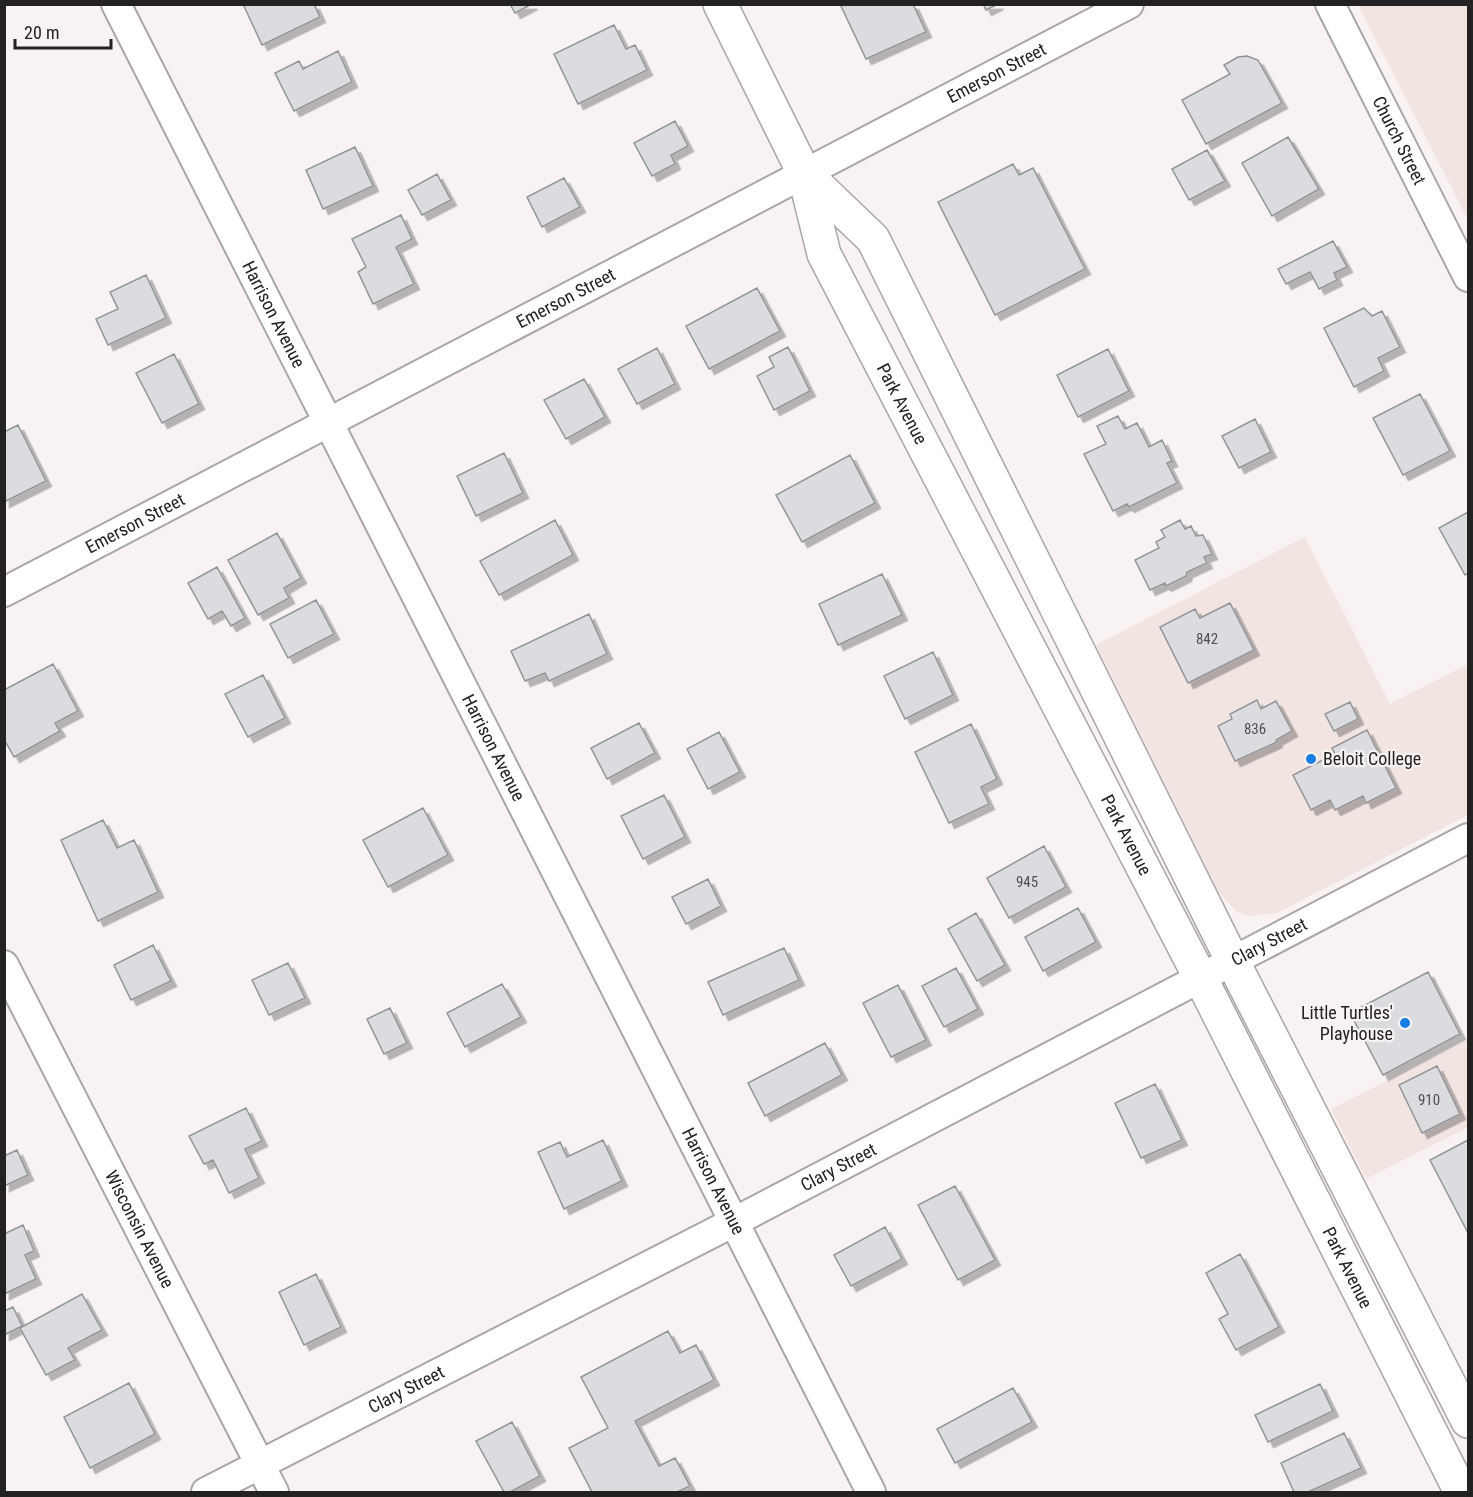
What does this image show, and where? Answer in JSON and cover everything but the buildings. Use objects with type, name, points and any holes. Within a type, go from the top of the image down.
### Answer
[{"type":"street","name":"Harrison Avenue","points":[[116,4],[871,1492]]},
{"type":"street","name":"Park Avenue","points":[[720,4],[804,173],[824,254],[1200,977],[1461,1492]]},
{"type":"street","name":"Emerson Street","points":[[4,592],[1129,4]]},
{"type":"street","name":"Church Street","points":[[1330,4],[1468,277]]},
{"type":"street","name":"Park Avenue","points":[[804,173],[873,238],[1232,960],[1468,1421]]},
{"type":"street","name":"Clary Street","points":[[206,1492],[732,1222],[1468,838]]},
{"type":"street","name":"Wisconsin Avenue","points":[[4,964],[274,1492]]},
{"type":"shaded area","points":[[1358,5],[1468,5],[1468,220]]},
{"type":"shaded area","name":"Beloit College","points":[[1305,537],[1390,704],[1468,664],[1468,815],[1277,913],[1248,916],[1237,912],[1220,894],[1096,645]]},
{"type":"shaded area","points":[[1468,1040],[1468,1127],[1366,1179],[1331,1109]]},
{"type":"place","name":"Beloit College","points":[[1311,759]]},
{"type":"place","name":"Little Turtles' Playhouse","points":[[1405,1023]]}]
